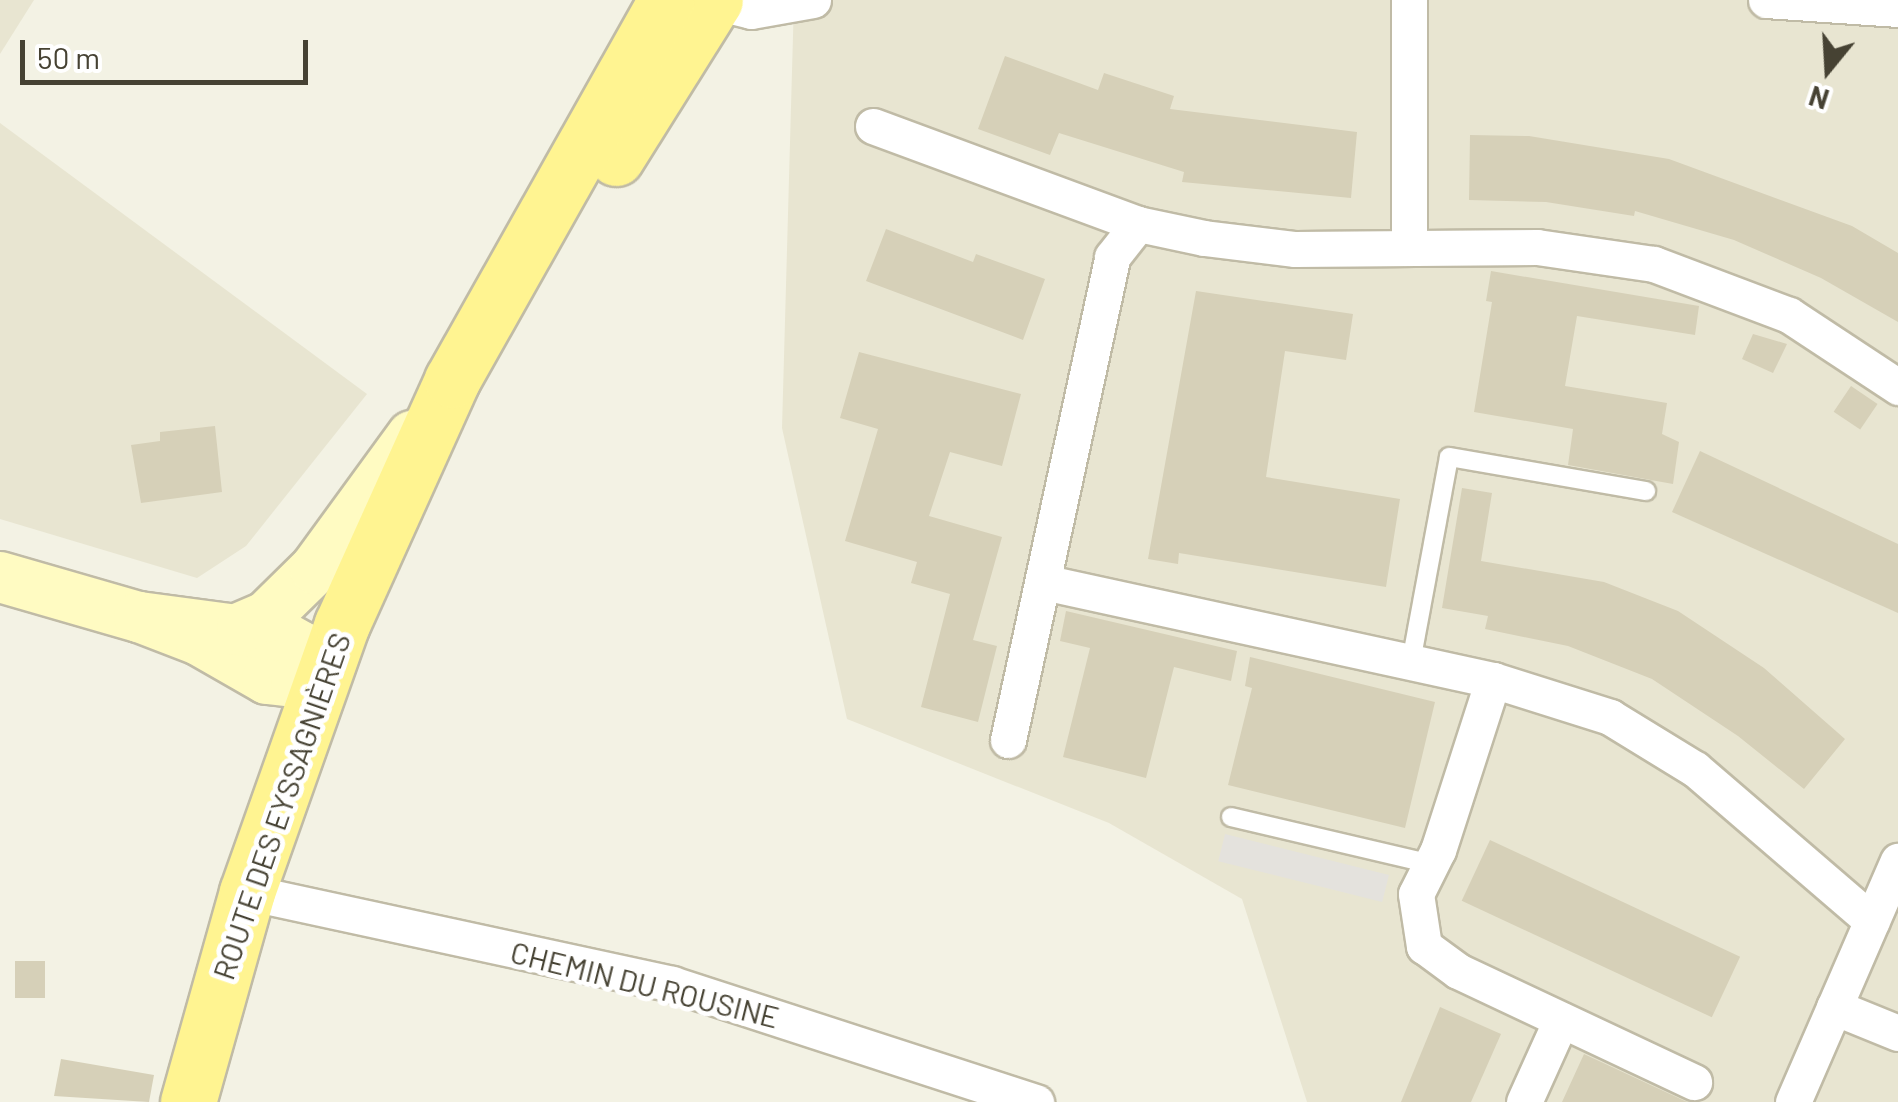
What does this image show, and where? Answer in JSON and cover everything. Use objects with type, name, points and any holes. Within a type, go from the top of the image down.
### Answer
[{"type":"main road","name":"ROUTE DES EYSSAGNIÈRES","points":[[188,1102],[247,892],[322,674],[452,380],[687,6]]},
{"type":"main road","name":"ROUTE DES EYSSAGNIÈRES","points":[[392,517],[687,6]]},
{"type":"main road","points":[[242,627],[266,617],[314,569],[452,380]]},
{"type":"main road","points":[[0,578],[139,618],[199,640],[267,679],[296,682],[322,674],[302,647],[242,627],[139,618]]},
{"type":"main road","points":[[267,679],[294,751]]},
{"type":"street","points":[[687,6],[750,12],[813,0]]},
{"type":"street","points":[[1409,248],[1410,0]]},
{"type":"street","points":[[1766,0],[1898,9]]},
{"type":"street","points":[[873,126],[1138,224],[1295,250],[1536,247],[1654,264],[1789,316],[1898,388]]},
{"type":"street","points":[[1008,740],[1112,257],[1138,224]]},
{"type":"street","points":[[1043,582],[1492,680],[1610,717],[1695,769],[1872,921]]},
{"type":"street","points":[[1492,680],[1431,864],[1416,894],[1424,946],[1458,972],[1694,1082]]},
{"type":"street","points":[[1793,1102],[1898,861]]},
{"type":"street","name":"CHEMIN DU ROUSINE","points":[[247,892],[672,984],[1036,1102]]},
{"type":"street","points":[[1834,1007],[1898,1033]]},
{"type":"street","points":[[1524,1102],[1561,1020]]},
{"type":"lane","points":[[1411,662],[1449,458],[1646,491]]},
{"type":"lane","points":[[1231,816],[1431,864]]},
{"type":"shaded area","points":[[0,0],[34,0],[0,54]]},
{"type":"shaded area","points":[[794,0],[1898,0],[1898,1102],[1307,1102],[1242,899],[1109,823],[847,719],[782,428]]},
{"type":"shaded area","points":[[0,123],[367,394],[246,546],[197,578],[0,519]]},
{"type":"shaded area","points":[[1225,834],[1389,875],[1382,902],[1218,861]]},
{"type":"building","points":[[1005,56],[1098,90],[1104,73],[1174,96],[1170,109],[1357,132],[1351,198],[1182,182],[1184,172],[1059,133],[1050,155],[978,129]]},
{"type":"building","points":[[1470,135],[1529,136],[1669,159],[1852,226],[1898,253],[1898,322],[1821,278],[1734,240],[1635,211],[1634,216],[1546,202],[1469,200]]},
{"type":"building","points":[[886,229],[973,262],[976,254],[1045,279],[1023,340],[866,281]]},
{"type":"building","points":[[1491,271],[1699,306],[1695,335],[1577,316],[1565,386],[1667,403],[1662,434],[1679,442],[1673,484],[1568,465],[1573,429],[1474,412],[1492,302],[1486,301]]},
{"type":"building","points":[[1196,291],[1353,314],[1346,360],[1285,351],[1266,477],[1400,499],[1386,587],[1179,553],[1178,564],[1148,559]]},
{"type":"building","points":[[1753,334],[1787,344],[1773,373],[1742,359]]},
{"type":"building","points":[[859,352],[1021,394],[1002,466],[950,452],[929,516],[1002,537],[973,640],[997,646],[978,722],[921,707],[950,594],[911,583],[917,562],[845,541],[878,429],[840,418]]},
{"type":"building","points":[[1851,386],[1878,404],[1860,430],[1834,412]]},
{"type":"building","points":[[215,426],[222,492],[141,503],[131,445],[160,441],[160,432]]},
{"type":"building","points":[[1700,451],[1898,544],[1898,613],[1672,512]]},
{"type":"building","points":[[1462,488],[1492,493],[1481,561],[1604,582],[1678,611],[1764,668],[1845,739],[1804,789],[1738,736],[1652,679],[1568,646],[1485,629],[1488,616],[1442,608]]},
{"type":"building","points":[[1066,611],[1237,651],[1231,681],[1174,667],[1146,778],[1063,757],[1090,648],[1060,641]]},
{"type":"building","points":[[1250,657],[1435,702],[1405,828],[1228,785],[1252,688],[1245,686]]},
{"type":"building","points":[[1490,840],[1740,957],[1712,1017],[1462,901]]},
{"type":"building","points":[[15,961],[45,961],[45,998],[15,998]]},
{"type":"building","points":[[1440,1007],[1501,1034],[1471,1102],[1401,1102]]},
{"type":"building","points":[[1584,1054],[1685,1101],[1689,1102],[1562,1102]]},
{"type":"building","points":[[61,1059],[154,1075],[149,1102],[54,1096]]}]
